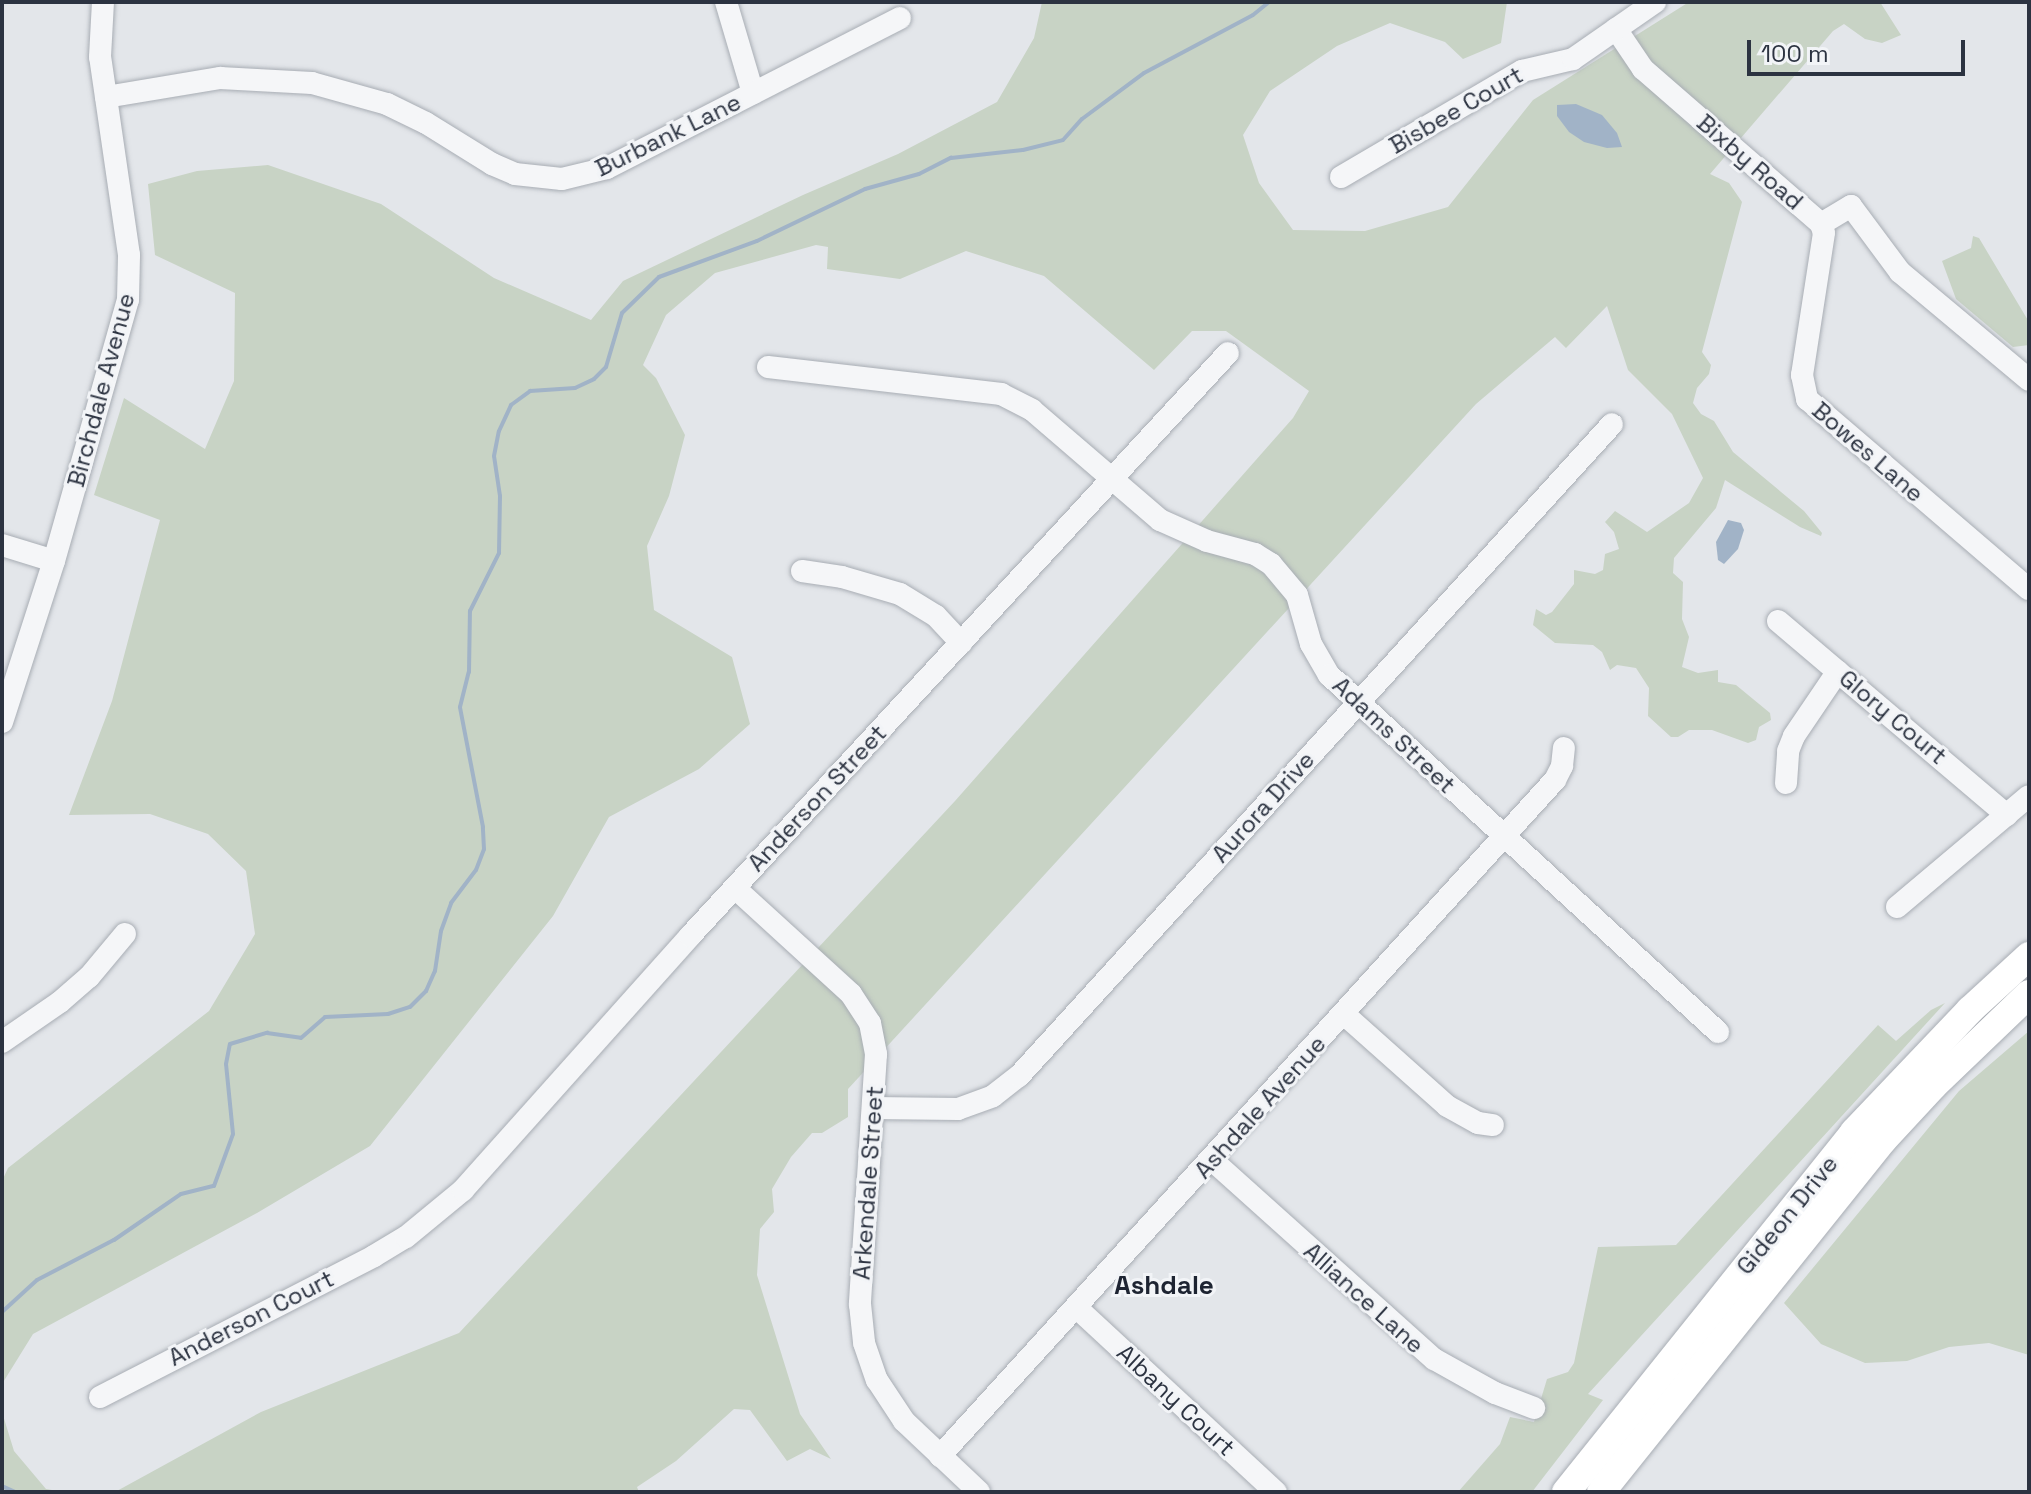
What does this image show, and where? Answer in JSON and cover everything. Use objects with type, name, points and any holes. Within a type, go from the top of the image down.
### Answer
[{"type":"main road","name":"Gideon Drive","points":[[1601,1492],[1736,1300],[1896,1086],[1970,1010],[2029,956]]},
{"type":"main road","name":"Gideon Drive","points":[[1566,1492],[1736,1300],[1933,1086],[2029,994]]},
{"type":"street","name":"Birchdale Avenue","points":[[2,722],[54,561],[128,300],[129,255],[99,39],[103,2]]},
{"type":"street","points":[[726,2],[753,93]]},
{"type":"street","name":"Bisbee Court","points":[[1341,177],[1515,74],[1573,59],[1655,2]]},
{"type":"street","name":"Burbank Lane","points":[[106,97],[220,78],[277,78],[312,83],[387,104],[515,174],[562,179],[607,168],[900,18]]},
{"type":"street","name":"Bixby Road","points":[[1616,29],[1643,69],[1821,224],[1851,206],[1900,272],[2029,380]]},
{"type":"street","name":"Bowes Lane","points":[[1821,224],[1824,233],[1802,375],[1807,399],[2029,589]]},
{"type":"street","name":"Anderson Street","points":[[403,1239],[463,1190],[735,888],[1228,353]]},
{"type":"street","name":"Adams Street","points":[[768,367],[1001,394],[1032,410],[1160,520],[1207,541],[1255,554],[1274,566],[1297,595],[1319,660],[1358,703],[1718,1032]]},
{"type":"street","name":"Aurora Drive","points":[[873,1108],[958,1109],[993,1096],[1010,1084],[1612,424]]},
{"type":"street","points":[[2,545],[54,561]]},
{"type":"street","points":[[802,571],[842,577],[900,594],[936,616],[961,643]]},
{"type":"street","name":"Glory Court","points":[[1778,621],[2007,815]]},
{"type":"street","points":[[1786,783],[1788,751],[1794,736],[1838,671]]},
{"type":"street","name":"Ashdale Avenue","points":[[940,1456],[1505,837],[1555,780],[1562,766],[1564,748]]},
{"type":"street","points":[[1897,907],[2029,796]]},
{"type":"street","name":"Arkendale Street","points":[[735,888],[862,1007],[875,1040],[860,1304],[864,1343],[889,1402],[979,1492]]},
{"type":"street","points":[[2,1042],[60,1002],[89,977],[125,934]]},
{"type":"street","points":[[1345,1015],[1447,1106],[1478,1123],[1493,1125]]},
{"type":"street","name":"Alliance Lane","points":[[1212,1160],[1434,1359],[1495,1393],[1534,1408]]},
{"type":"street","name":"Anderson Court","points":[[100,1397],[403,1239]]},
{"type":"street","name":"Albany Court","points":[[1077,1308],[1276,1492]]},
{"type":"green space","points":[[1042,2],[1507,2],[1501,43],[1463,59],[1445,42],[1390,23],[1337,46],[1270,91],[1243,135],[1259,183],[1293,230],[1365,231],[1448,207],[1533,100],[1689,2],[1880,2],[1901,35],[1882,43],[1865,39],[1844,24],[1833,31],[1710,174],[1729,183],[1742,202],[1702,352],[1711,365],[1709,374],[1697,388],[1693,403],[1701,414],[1714,421],[1733,452],[1804,511],[1822,533],[1821,536],[1800,527],[1725,480],[1716,508],[1674,558],[1673,573],[1683,582],[1682,619],[1689,637],[1682,667],[1698,673],[1718,670],[1718,682],[1736,685],[1770,713],[1771,720],[1759,727],[1756,740],[1748,743],[1712,730],[1689,730],[1678,737],[1671,737],[1648,716],[1649,688],[1636,668],[1617,665],[1610,670],[1602,652],[1593,645],[1555,643],[1533,625],[1536,609],[1546,615],[1552,612],[1574,584],[1574,570],[1595,574],[1603,570],[1605,554],[1619,549],[1614,532],[1605,522],[1615,511],[1647,532],[1689,503],[1703,478],[1672,414],[1628,370],[1607,306],[1566,348],[1555,337],[1476,404],[848,1089],[848,1117],[822,1133],[812,1133],[791,1157],[772,1189],[774,1212],[760,1229],[757,1275],[800,1414],[831,1459],[810,1449],[787,1461],[750,1410],[734,1409],[676,1461],[637,1487],[639,1492],[115,1492],[261,1412],[459,1333],[955,801],[1293,418],[1309,391],[1226,331],[1192,331],[1154,370],[1044,276],[966,251],[900,279],[827,269],[828,247],[816,245],[715,273],[666,315],[643,365],[656,378],[685,435],[669,496],[647,546],[654,610],[732,657],[750,724],[699,769],[609,817],[553,916],[370,1146],[257,1213],[33,1334],[2,1384],[2,1181],[8,1168],[209,1011],[255,934],[246,871],[208,834],[150,814],[69,815],[112,701],[160,520],[94,495],[124,398],[205,449],[234,381],[235,293],[155,255],[148,184],[197,171],[268,165],[381,204],[494,278],[591,320],[623,281],[803,195],[898,154],[997,102],[1034,38]]},
{"type":"green space","points":[[1973,236],[1979,238],[2029,322],[2029,345],[2013,347],[1956,299],[1942,261],[1971,248]]},
{"type":"green space","points":[[1945,1003],[1588,1394],[1603,1400],[1532,1492],[1458,1492],[1500,1444],[1510,1417],[1534,1422],[1547,1379],[1568,1372],[1574,1363],[1598,1247],[1676,1245],[1878,1025],[1896,1041],[1931,1010]]},
{"type":"green space","points":[[2029,1031],[2029,1355],[1989,1343],[1949,1347],[1907,1361],[1865,1363],[1821,1344],[1784,1303],[1959,1091]]},
{"type":"green space","points":[[2,1412],[14,1451],[46,1489],[64,1492],[2,1492]]},
{"type":"water","points":[[1576,104],[1602,115],[1617,133],[1622,147],[1607,148],[1584,142],[1569,132],[1557,116],[1557,105]]},
{"type":"water","points":[[1728,520],[1741,523],[1744,530],[1738,549],[1724,564],[1718,560],[1716,542]]},
{"type":"waterway","points":[[2,1312],[37,1280],[114,1240],[181,1194],[214,1186],[233,1134],[226,1064],[230,1044],[267,1033],[301,1038],[325,1017],[388,1014],[410,1007],[426,991],[435,971],[441,931],[451,903],[476,870],[484,849],[483,827],[460,707],[469,672],[470,611],[499,553],[500,496],[494,456],[499,431],[511,405],[530,391],[575,388],[594,379],[606,367],[622,313],[659,277],[757,241],[865,189],[919,174],[951,158],[1023,150],[1063,140],[1082,119],[1144,73],[1253,15],[1269,2]]},
{"type":"waterway","points":[[2,1486],[15,1492]]},
{"type":"district","name":"Ashdale","points":[[1164,1286]]}]
